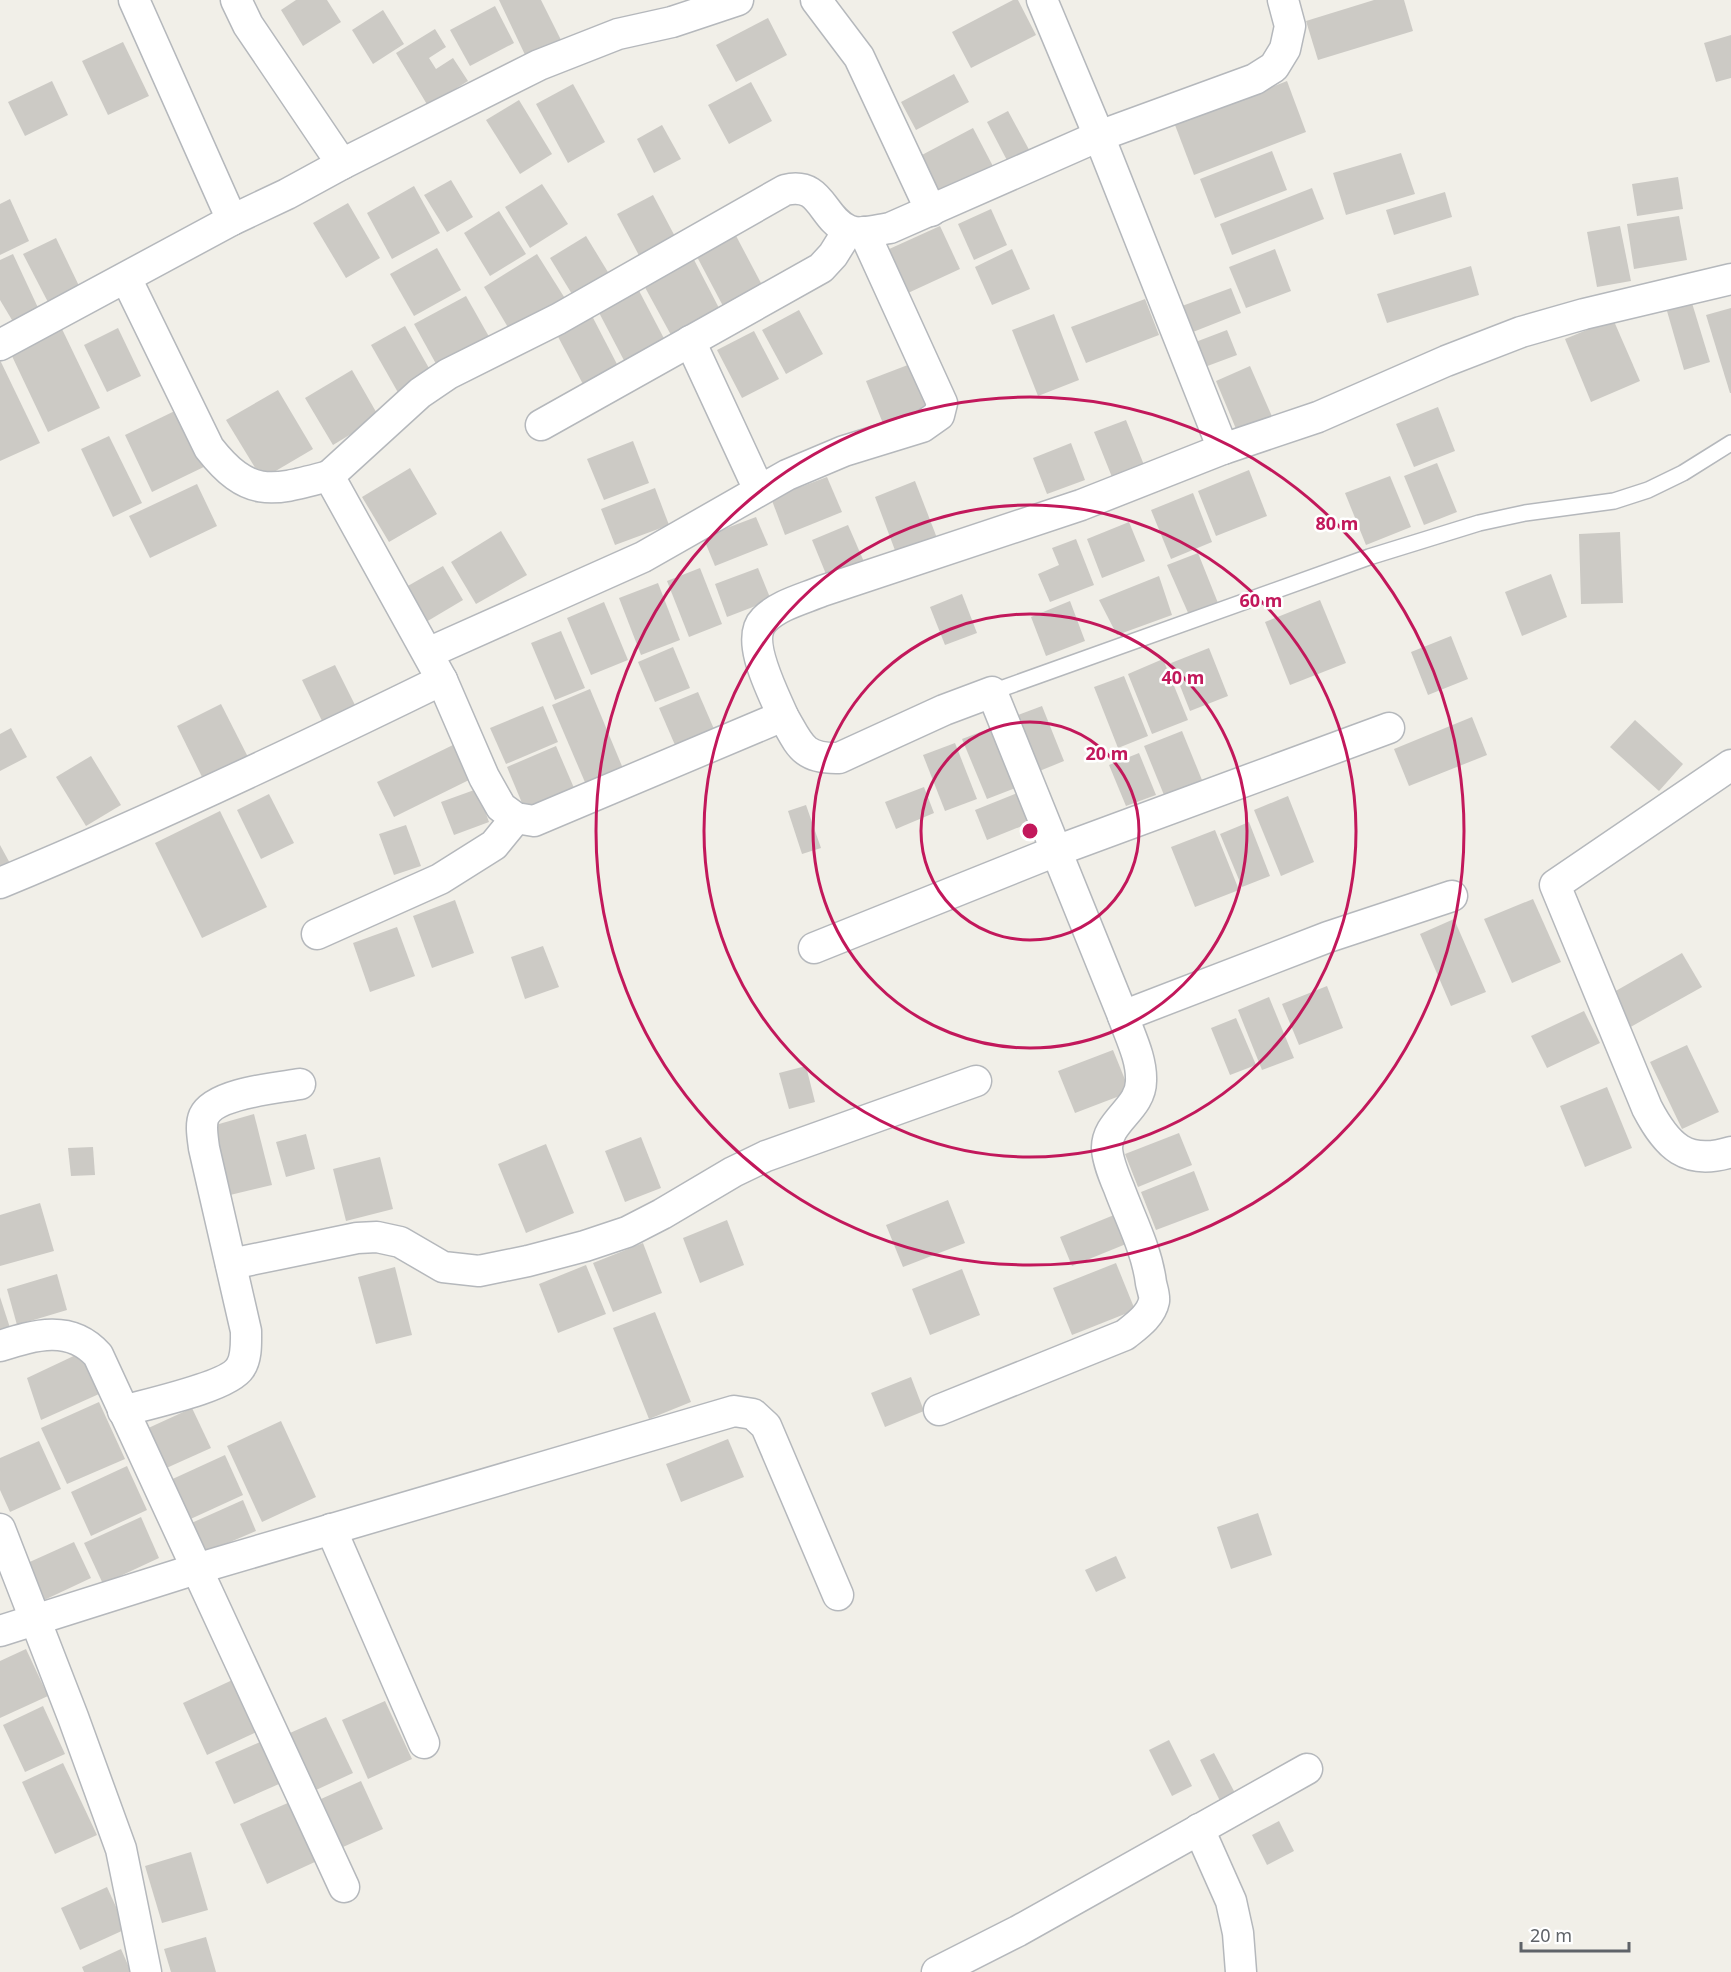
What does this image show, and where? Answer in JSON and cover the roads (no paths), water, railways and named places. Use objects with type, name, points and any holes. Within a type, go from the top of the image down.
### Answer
[{"type":"street","points":[[134,0],[232,220]]},
{"type":"street","points":[[236,0],[248,25],[342,164]]},
{"type":"street","points":[[0,345],[232,220],[539,65],[618,34],[672,22],[738,0]]},
{"type":"street","points":[[1042,0],[1099,136],[1222,449]]},
{"type":"street","points":[[541,425],[821,268],[856,232],[890,228],[1099,136],[1255,79],[1274,67],[1285,49],[1290,26],[1283,0]]},
{"type":"street","points":[[822,1],[859,57],[931,211]]},
{"type":"street","points":[[126,278],[209,448],[223,466],[260,488],[290,486],[329,476],[420,393],[448,374],[558,319],[785,190],[796,187],[808,190],[833,219],[856,232],[942,403],[939,415],[921,427],[844,451],[787,475],[643,557],[428,653]]},
{"type":"street","points":[[939,1410],[1125,1335],[1144,1319],[1154,1300],[1149,1269],[1113,1173],[1107,1149],[1109,1136],[1115,1124],[1128,1111],[1139,1093],[1141,1081],[1139,1063],[1123,1016],[992,692],[944,710],[839,758],[824,758],[802,749],[783,716],[757,652],[757,634],[763,621],[785,606],[822,591],[1081,505],[1222,449],[1318,417],[1446,361],[1521,332],[1584,314],[1731,279]]},
{"type":"street","points":[[690,341],[759,490]]},
{"type":"street","points":[[329,476],[442,680],[488,784],[501,807],[516,818],[534,820],[783,716]]},
{"type":"street","points":[[0,883],[68,855],[293,753],[442,680]]},
{"type":"street","points":[[814,948],[1056,851],[1389,728]]},
{"type":"street","points":[[1731,765],[1555,885],[1647,1108],[1658,1129],[1685,1153],[1704,1158],[1731,1152]]},
{"type":"street","points":[[317,934],[440,879],[494,845],[516,818]]},
{"type":"street","points":[[1123,1016],[1328,937],[1452,896]]},
{"type":"street","points":[[231,1264],[357,1238],[377,1238],[399,1242],[443,1267],[479,1271],[528,1261],[627,1232],[766,1156],[976,1081]]},
{"type":"street","points":[[123,1411],[216,1384],[241,1367],[246,1352],[246,1331],[204,1148],[202,1132],[204,1116],[215,1104],[231,1097],[300,1084]]},
{"type":"street","points":[[0,1346],[35,1335],[67,1336],[87,1343],[98,1355],[344,1887]]},
{"type":"street","points":[[0,1631],[196,1569],[734,1411],[753,1414],[766,1426],[838,1594]]},
{"type":"street","points":[[0,1529],[121,1849],[146,1972]]},
{"type":"street","points":[[331,1529],[424,1743]]},
{"type":"street","points":[[937,1972],[1018,1931],[1307,1769]]},
{"type":"street","points":[[1198,1829],[1231,1901],[1238,1933],[1241,1972]]},
{"type":"lane","points":[[992,692],[1369,557],[1479,524],[1525,513],[1614,501],[1683,473],[1731,443]]}]
